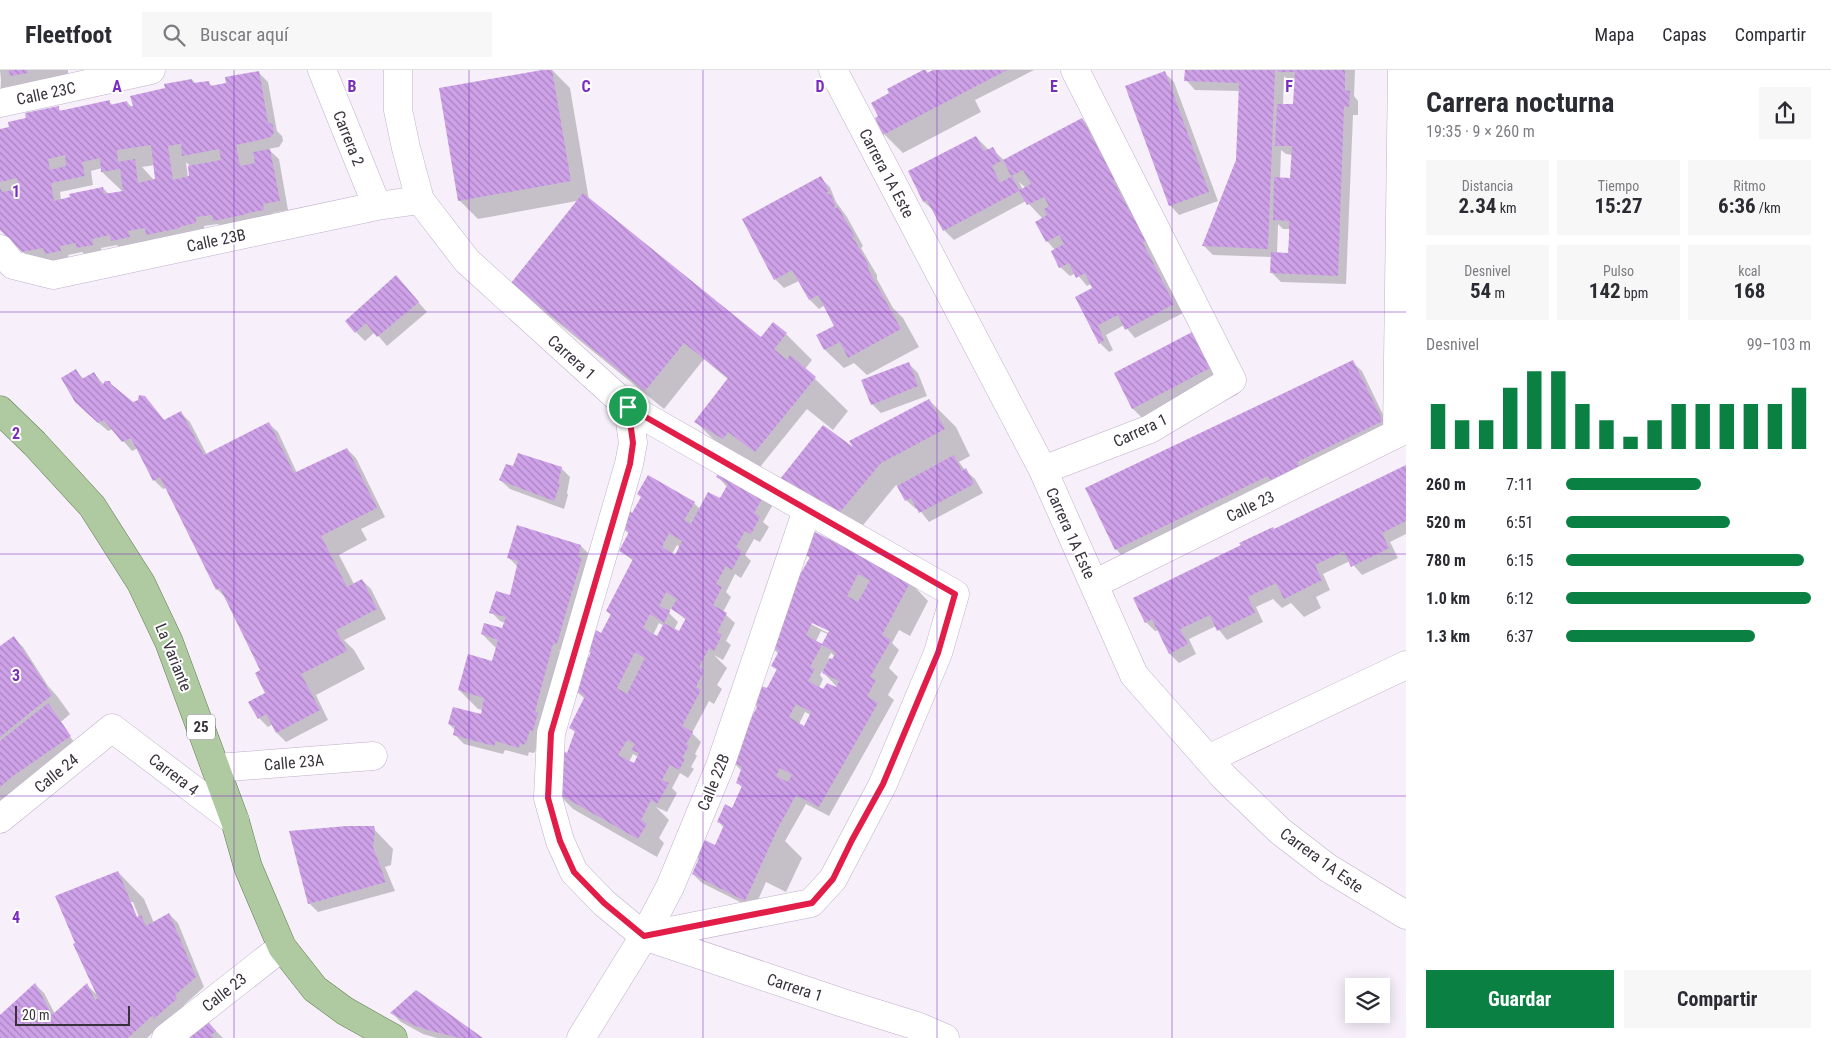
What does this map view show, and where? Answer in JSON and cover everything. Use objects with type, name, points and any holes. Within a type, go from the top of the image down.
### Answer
[{"type":"main road","name":"La Variante","points":[[0,410],[34,443],[92,506],[141,583],[169,642],[235,821],[248,867],[282,947],[315,989],[345,1010],[393,1038]]},
{"type":"street","name":"Calle 23C","points":[[0,103],[151,70]]},
{"type":"street","name":"Carrera 2","points":[[322,70],[377,206]]},
{"type":"street","name":"Carrera 1","points":[[398,70],[398,110],[420,200],[467,261],[628,407],[633,443],[630,464],[551,733],[548,798],[560,841],[574,872],[604,903],[644,936],[918,1026],[945,1038]]},
{"type":"street","name":"Carrera 1A Este","points":[[833,70],[1043,470],[1134,675],[1224,777],[1280,831],[1328,868],[1406,915]]},
{"type":"street","name":"Carrera 1","points":[[1043,470],[1150,429],[1232,380],[1075,70]]},
{"type":"street","points":[[1401,431],[1402,70]]},
{"type":"street","name":"Calle 23B","points":[[6,257],[53,274],[377,206],[420,200]]},
{"type":"street","points":[[628,407],[955,594],[938,653],[883,784],[833,879],[812,903],[644,936]]},
{"type":"street","name":"Calle 23","points":[[1094,584],[1401,431]]},
{"type":"street","name":"Calle 22B","points":[[581,1038],[644,936],[670,887],[720,766],[807,510]]},
{"type":"street","points":[[1208,759],[1406,665]]},
{"type":"street","name":"Calle 24","points":[[0,819],[112,728]]},
{"type":"street","name":"Carrera 4","points":[[112,728],[235,821]]},
{"type":"street","name":"Calle 23A","points":[[216,768],[373,756]]},
{"type":"street","name":"Calle 23","points":[[166,1038],[282,947]]},
{"type":"street","points":[[345,1010],[361,1038]]},
{"type":"building","points":[[9,70],[27,70],[28,73],[10,76]]},
{"type":"building","points":[[542,70],[552,70],[571,181],[458,201],[439,88]]},
{"type":"building","points":[[926,70],[927,73],[933,70],[1007,70],[883,135],[875,118],[878,116],[871,103],[889,93],[887,89]]},
{"type":"building","points":[[1185,70],[1275,70],[1268,249],[1202,246],[1236,160],[1239,83],[1184,81]]},
{"type":"building","points":[[1278,70],[1345,70],[1345,90],[1350,91],[1349,107],[1344,106],[1338,276],[1270,273],[1271,252],[1288,253],[1289,237],[1289,221],[1273,220],[1274,177],[1290,178],[1292,146],[1275,146],[1277,104],[1293,104],[1295,72],[1278,72]]},
{"type":"building","points":[[259,71],[268,122],[273,125],[274,132],[268,138],[236,145],[240,166],[255,163],[253,152],[270,149],[280,201],[263,204],[264,210],[247,214],[213,221],[212,215],[196,217],[196,223],[180,228],[146,235],[145,228],[128,231],[130,237],[111,241],[110,235],[92,239],[93,245],[76,248],[76,243],[60,246],[61,251],[45,254],[43,248],[22,252],[0,230],[0,187],[2,192],[19,189],[17,178],[0,182],[0,129],[9,127],[8,122],[26,118],[25,113],[59,106],[59,111],[110,100],[110,105],[127,101],[128,107],[133,106],[130,96],[165,88],[164,84],[192,79],[193,83],[209,81],[210,86],[226,83],[225,77]],"holes":[[[181,144],[182,156],[219,149],[221,160],[188,166],[189,176],[173,180],[168,146]],[[151,145],[155,179],[138,183],[135,159],[118,162],[117,150]],[[65,155],[66,166],[50,170],[48,159]],[[100,158],[101,172],[120,169],[123,191],[104,194],[103,187],[69,194],[70,197],[54,201],[51,183],[85,176],[82,162]]]},
{"type":"building","points":[[1165,71],[1209,192],[1169,206],[1125,86]]},
{"type":"building","points":[[1082,118],[1129,210],[1131,209],[1148,240],[1143,243],[1174,304],[1125,330],[1118,315],[1098,325],[1104,340],[1099,344],[1075,297],[1092,288],[1085,273],[1076,278],[1069,263],[1059,268],[1051,251],[1064,244],[1059,235],[1046,242],[1035,222],[1047,215],[1044,209],[1049,206],[1044,197],[1027,205],[1019,191],[943,231],[927,200],[923,202],[908,171],[976,136],[984,151],[993,147],[1001,161],[992,166],[1000,183],[1012,176],[1019,190],[1031,184],[1023,170],[1011,176],[1003,160]]},
{"type":"building","points":[[821,176],[829,191],[826,193],[831,195],[835,204],[834,209],[838,207],[855,237],[852,238],[868,264],[868,269],[901,329],[848,358],[840,342],[824,350],[816,335],[834,326],[818,295],[809,300],[792,270],[774,280],[742,219]]},
{"type":"building","points":[[583,193],[761,337],[773,322],[787,333],[774,349],[787,360],[790,355],[816,377],[755,452],[728,432],[723,439],[694,422],[728,378],[684,343],[645,391],[511,283]]},
{"type":"building","points":[[396,275],[419,302],[377,337],[366,323],[355,333],[345,321]]},
{"type":"building","points":[[1194,331],[1212,367],[1132,409],[1114,373]]},
{"type":"building","points":[[1353,360],[1383,421],[1297,462],[1299,467],[1285,474],[1270,480],[1268,476],[1115,550],[1085,488]]},
{"type":"building","points":[[909,362],[918,386],[871,405],[861,380]]},
{"type":"building","points":[[76,369],[82,379],[94,372],[102,386],[105,381],[110,381],[111,384],[133,402],[138,400],[139,395],[145,396],[164,420],[181,411],[204,455],[269,422],[294,473],[347,448],[377,508],[321,536],[347,587],[362,579],[377,609],[336,630],[347,651],[301,674],[320,710],[276,733],[266,714],[258,719],[248,702],[265,693],[255,673],[260,670],[220,588],[216,590],[160,477],[153,481],[131,438],[122,442],[104,420],[98,423],[75,402],[61,378]]},
{"type":"building","points":[[929,399],[945,429],[881,463],[840,512],[780,479],[823,425],[853,447],[849,441]]},
{"type":"building","points":[[518,453],[562,467],[558,483],[560,484],[554,501],[499,480],[506,464],[513,466]]},
{"type":"building","points":[[954,455],[962,471],[966,468],[974,484],[919,513],[911,498],[905,501],[897,486]]},
{"type":"building","points":[[1406,465],[1406,521],[1382,533],[1389,548],[1351,567],[1344,551],[1315,565],[1322,580],[1284,599],[1276,583],[1248,597],[1255,613],[1217,631],[1210,615],[1180,629],[1188,644],[1169,654],[1152,619],[1145,623],[1133,598],[1241,545],[1239,543],[1273,527],[1274,529]]},
{"type":"building","points":[[720,470],[764,495],[754,513],[760,517],[751,534],[745,531],[736,547],[742,551],[732,570],[726,566],[716,584],[722,587],[713,605],[727,613],[717,632],[722,635],[714,651],[709,648],[699,667],[704,670],[696,687],[701,690],[682,726],[693,732],[686,744],[689,746],[682,758],[685,759],[679,770],[670,765],[662,780],[669,783],[657,804],[651,800],[641,820],[647,824],[638,839],[557,793],[559,748],[567,753],[575,731],[569,728],[585,696],[573,689],[591,652],[585,650],[596,630],[601,633],[611,614],[606,611],[633,559],[619,551],[629,532],[624,529],[629,510],[632,513],[641,497],[637,494],[648,475],[695,502],[684,520],[691,524],[708,492],[720,498],[728,484],[716,477]],"holes":[[[669,533],[682,541],[675,555],[662,547]],[[666,592],[677,599],[671,609],[686,618],[679,631],[664,623],[670,611],[659,606]],[[650,614],[664,623],[657,636],[643,628]],[[635,652],[645,658],[627,694],[617,688]],[[627,740],[635,744],[631,750],[639,753],[634,763],[618,755]]]},
{"type":"building","points":[[517,525],[581,545],[578,557],[582,558],[557,644],[553,644],[535,712],[538,713],[533,731],[530,730],[526,743],[523,745],[520,743],[519,748],[496,741],[494,746],[453,735],[455,726],[448,724],[453,707],[481,714],[484,698],[458,690],[468,654],[492,661],[498,640],[481,634],[484,623],[502,628],[506,617],[489,613],[496,591],[510,595],[518,561],[507,558]]},
{"type":"building","points":[[815,532],[911,581],[882,635],[891,640],[870,677],[876,680],[867,696],[878,703],[819,807],[796,795],[777,830],[745,901],[692,874],[699,858],[695,856],[703,839],[715,845],[724,825],[717,822],[725,804],[732,808],[742,786],[736,783],[742,767],[729,760],[758,705],[749,701],[761,686],[767,688],[777,669],[771,666],[779,651],[765,643],[796,570],[801,573],[810,557],[804,554]],"holes":[[[858,574],[870,580],[858,602],[847,596]],[[812,623],[829,631],[822,644],[806,635]],[[822,645],[836,653],[832,659],[830,658],[822,673],[839,681],[836,687],[827,683],[823,689],[808,681],[815,669],[810,667]],[[796,704],[811,712],[804,726],[789,717]],[[780,768],[792,775],[788,782],[776,776]]]},
{"type":"building","points":[[14,636],[52,695],[0,737],[0,646]]},
{"type":"building","points":[[48,703],[71,736],[0,787],[0,741]]},
{"type":"building","points":[[347,826],[374,826],[373,847],[386,882],[308,904],[289,831]]},
{"type":"building","points":[[118,871],[137,917],[141,915],[146,926],[169,913],[196,977],[175,995],[177,999],[154,1019],[153,1015],[128,1038],[0,1038],[0,1015],[35,983],[52,1015],[87,983],[95,1000],[98,998],[73,944],[75,943],[55,896]]},
{"type":"building","points":[[416,990],[483,1038],[459,1038],[424,1029],[390,1013]]},
{"type":"building","points":[[205,1018],[216,1031],[211,1035],[214,1038],[186,1038]]},
{"type":"route","points":[[628,407],[955,594],[938,653],[883,784],[833,879],[812,903],[644,936],[604,903],[574,872],[560,841],[548,798],[551,733],[630,464],[633,443],[628,407]]}]
